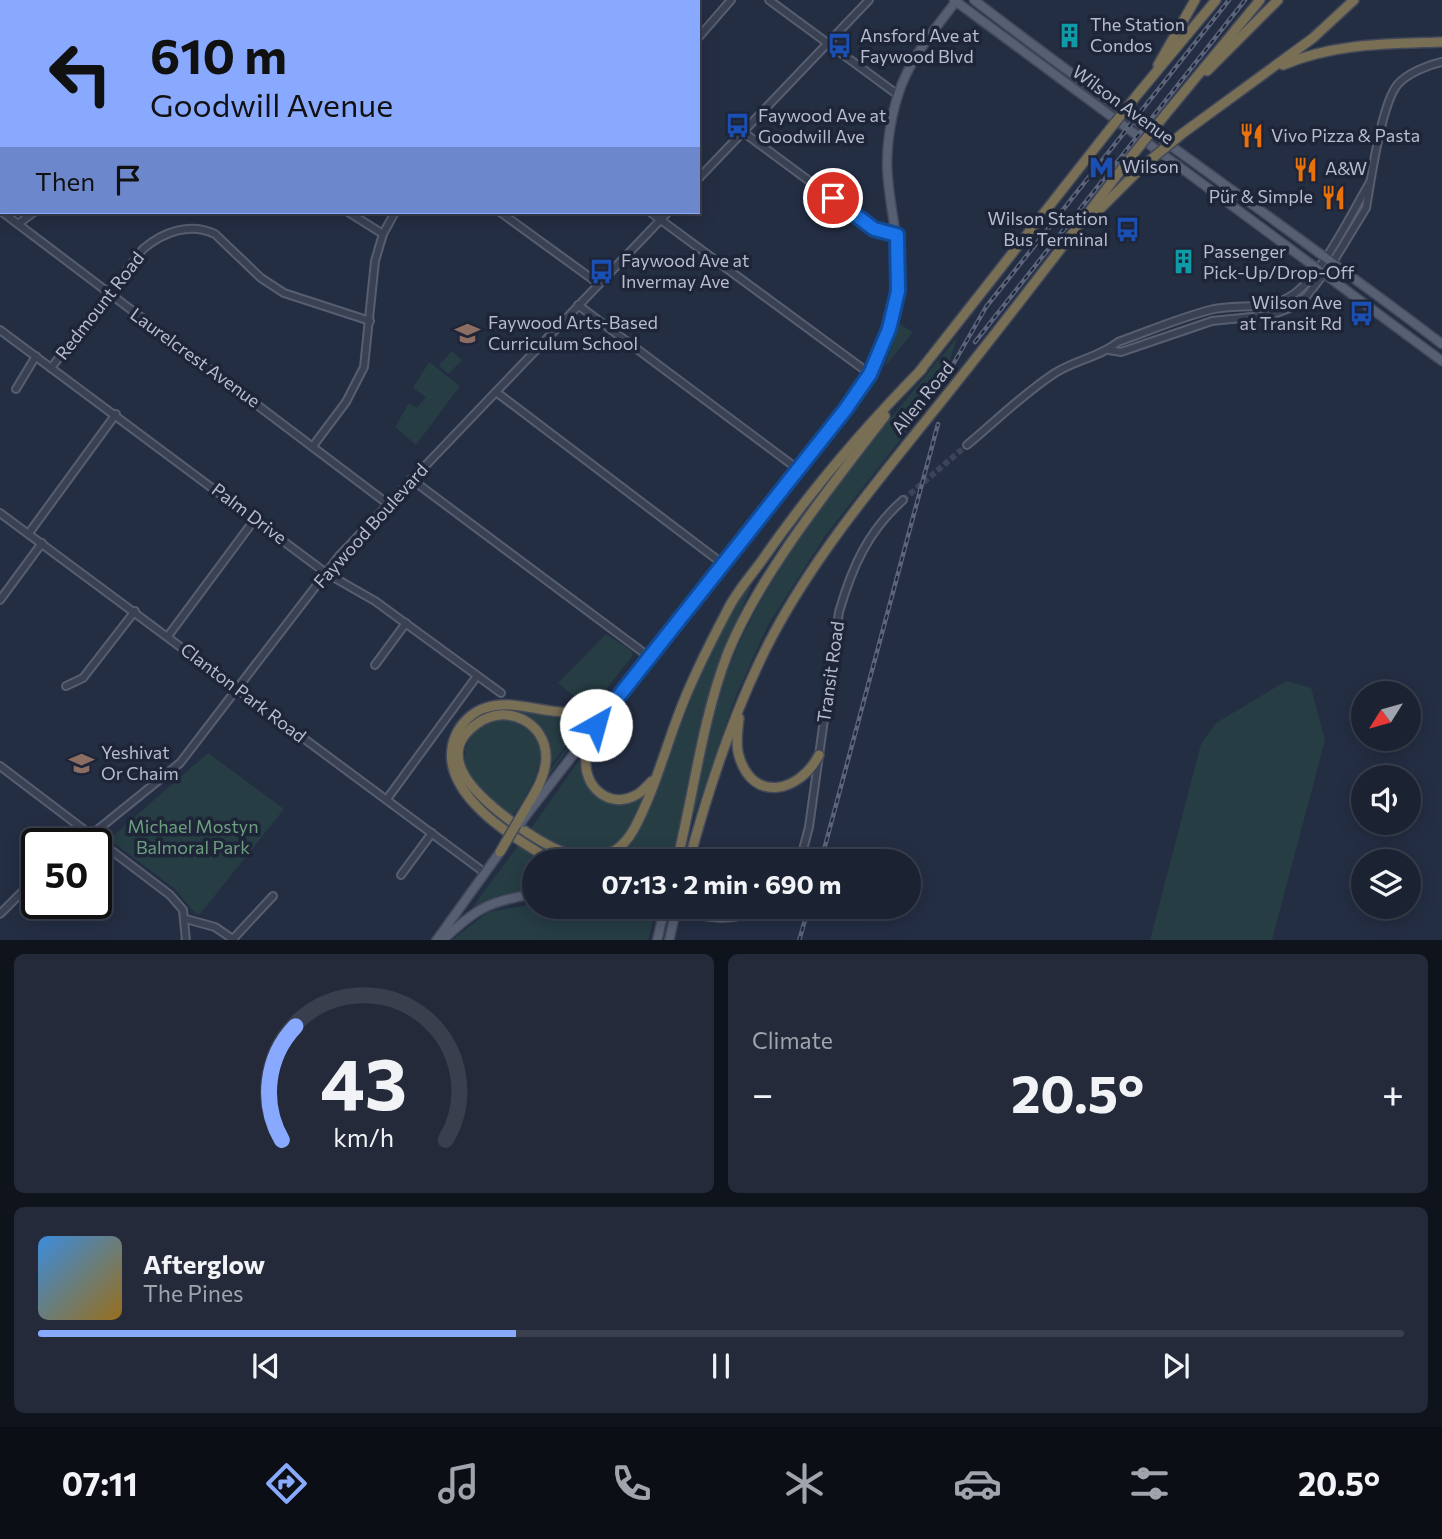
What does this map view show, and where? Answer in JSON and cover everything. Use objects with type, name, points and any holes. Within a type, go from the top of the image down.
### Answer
[{"type":"highway","points":[[1137,95],[1177,37],[1195,0]]},
{"type":"highway","name":"Allen Road","points":[[680,849],[709,712],[728,652],[747,615],[834,481],[1106,134],[1216,0]]},
{"type":"highway","name":"Allen Road","points":[[693,849],[723,750],[741,705],[774,634],[833,541],[890,464],[1132,157],[1260,0]]},
{"type":"highway","points":[[1183,94],[1278,0]]},
{"type":"highway","points":[[1066,244],[1143,166],[1322,31],[1354,0]]},
{"type":"highway","points":[[1260,78],[1298,59],[1338,48],[1442,42]]},
{"type":"highway","points":[[500,852],[529,808],[546,761],[541,737],[527,721],[501,714],[478,723],[461,746],[460,764],[465,779],[486,802],[557,852],[582,858],[616,849],[634,828],[679,712],[728,607],[780,534],[843,456],[922,369]]},
{"type":"highway","points":[[536,849],[470,802],[451,768],[450,750],[457,732],[468,718],[482,708],[504,704],[573,713],[587,710],[620,695]]},
{"type":"highway","points":[[612,704],[586,755],[585,772],[594,789],[604,797],[628,799],[638,794],[656,777]]},
{"type":"highway","points":[[741,705],[737,751],[743,766],[758,782],[773,788],[794,784],[807,776],[819,755]]},
{"type":"main road","name":"Wilson Avenue","points":[[974,0],[1124,113],[1334,262],[1442,344]]},
{"type":"main road","name":"Wilson Avenue","points":[[956,1],[1442,361]]},
{"type":"main road","points":[[529,808],[799,470],[870,374],[889,329],[898,291],[897,235],[887,177],[889,139],[898,95],[909,68],[956,1]]},
{"type":"main road","points":[[436,940],[500,852]]},
{"type":"main road","points":[[442,940],[480,907],[522,896]]},
{"type":"main road","points":[[657,940],[661,919]]},
{"type":"main road","points":[[669,940],[674,919]]},
{"type":"street","points":[[700,36],[731,0]]},
{"type":"street","points":[[769,0],[898,95]]},
{"type":"street","points":[[700,177],[869,0]]},
{"type":"street","points":[[1108,350],[1121,352],[1222,319],[1262,317],[1282,312],[1306,297],[1334,262],[1359,223],[1389,102],[1398,84],[1418,71],[1442,62]]},
{"type":"street","points":[[743,132],[874,229],[897,235]]},
{"type":"street","points":[[967,446],[1054,373],[1108,350],[1118,342],[1206,311],[1280,302],[1298,290],[1317,267],[1370,182]]},
{"type":"street","name":"Laurelcrest Avenue","points":[[5,214],[108,295],[388,504]]},
{"type":"street","points":[[18,224],[31,214]]},
{"type":"street","points":[[351,214],[383,234]]},
{"type":"street","points":[[313,446],[359,380],[368,349],[372,277],[383,234],[394,214]]},
{"type":"street","points":[[503,214],[598,284]]},
{"type":"street","points":[[653,214],[870,374]]},
{"type":"street","name":"Faywood Boulevard","points":[[100,828],[180,763],[239,691],[326,573],[411,479],[666,214]]},
{"type":"street","name":"Redmount Road","points":[[51,368],[135,259],[153,241],[172,232],[206,230],[225,240],[261,278],[284,293],[370,321]]},
{"type":"street","points":[[578,305],[799,470]]},
{"type":"street","name":"Palm Drive","points":[[0,330],[326,573],[375,601],[501,693]]},
{"type":"street","points":[[16,389],[36,356]]},
{"type":"street","points":[[496,392],[723,564]]},
{"type":"street","points":[[30,533],[116,414]]},
{"type":"street","points":[[411,479],[649,656]]},
{"type":"street","name":"Transit Road","points":[[802,849],[819,755],[839,612],[848,579],[866,543],[888,514],[903,500]]},
{"type":"street","name":"Clanton Park Road","points":[[0,513],[485,873]]},
{"type":"street","points":[[168,636],[255,519]]},
{"type":"street","points":[[0,600],[42,543]]},
{"type":"street","points":[[66,686],[83,678],[135,611]]},
{"type":"street","points":[[375,665],[406,624]]},
{"type":"street","points":[[387,799],[477,676]]},
{"type":"street","points":[[0,766],[85,828]]},
{"type":"street","points":[[401,875],[432,833]]},
{"type":"street","points":[[112,849],[170,895],[186,919],[186,940]]},
{"type":"street","points":[[0,914],[21,893]]},
{"type":"street","points":[[186,919],[215,927],[234,940],[273,897]]},
{"type":"green space","points":[[900,324],[913,332],[885,366],[885,365]]},
{"type":"green space","points":[[958,336],[940,389],[825,536],[768,625],[735,698],[695,814],[692,814],[723,685],[730,664],[760,602],[784,561],[839,484]]},
{"type":"green space","points":[[452,351],[462,360],[448,374],[439,365]]},
{"type":"green space","points":[[429,362],[460,386],[416,445],[395,427],[409,403],[417,408],[426,397],[413,388]]},
{"type":"green space","points":[[747,586],[751,587],[714,674],[675,849],[615,849],[634,836],[640,827],[706,662]]},
{"type":"green space","points":[[606,634],[632,651],[633,655],[600,697],[585,705],[558,683]]},
{"type":"green space","points":[[1286,681],[1311,688],[1325,740],[1272,940],[1150,940],[1201,744],[1216,723]]},
{"type":"green space","points":[[517,709],[572,716],[590,712],[549,768],[550,754]]},
{"type":"green space","points":[[597,709],[545,781],[548,772]]},
{"type":"green space","points":[[501,719],[521,724],[534,733],[540,744],[536,773],[512,816],[473,781],[465,758],[466,747],[473,734],[486,723]]},
{"type":"green space","name":"Michael Mostyn Balmoral Park","points":[[208,753],[284,809],[200,914],[196,914],[175,889],[114,843],[114,835]]},
{"type":"green space","points":[[584,753],[586,779],[590,790],[598,797],[618,804],[644,798],[622,836],[606,849],[569,849],[530,830]]},
{"type":"green space","points":[[520,843],[528,849],[522,849],[522,891],[498,896],[472,908]]},
{"type":"green space","points":[[522,906],[522,919],[654,919],[648,940],[452,940],[488,912]]},
{"type":"tunnel","points":[[903,500],[967,445]]},
{"type":"railway","points":[[951,368],[986,307],[1229,0]]},
{"type":"railway","points":[[975,342],[1245,0]]},
{"type":"railway","points":[[824,849],[938,424]]},
{"type":"railway","points":[[799,940],[805,919]]},
{"type":"place","name":"The Station Condos","points":[[1070,35]]},
{"type":"place","name":"Ansford Ave at Faywood Blvd","points":[[840,46]]},
{"type":"place","name":"Faywood Ave at Goodwill Ave","points":[[738,126]]},
{"type":"place","name":"Vivo Pizza & Pasta","points":[[1251,136]]},
{"type":"place","name":"Wilson","points":[[1102,167]]},
{"type":"place","name":"A&W","points":[[1305,169]]},
{"type":"place","name":"Pür & Simple","points":[[1333,197]]},
{"type":"place","name":"Wilson Station Bus Terminal","points":[[1128,229]]},
{"type":"place","name":"Passenger Pick-Up/Drop-Off","points":[[1183,262]]},
{"type":"place","name":"Faywood Ave at Invermay Ave","points":[[601,271]]},
{"type":"place","name":"Wilson Ave at Transit Rd","points":[[1362,313]]},
{"type":"place","name":"Faywood Arts-Based Curriculum School","points":[[468,333]]},
{"type":"place","name":"Yeshivat Or Chaim","points":[[81,763]]},
{"type":"route","points":[[596,725],[845,410],[877,360],[889,329],[898,291],[897,235],[874,229],[833,198]]}]
